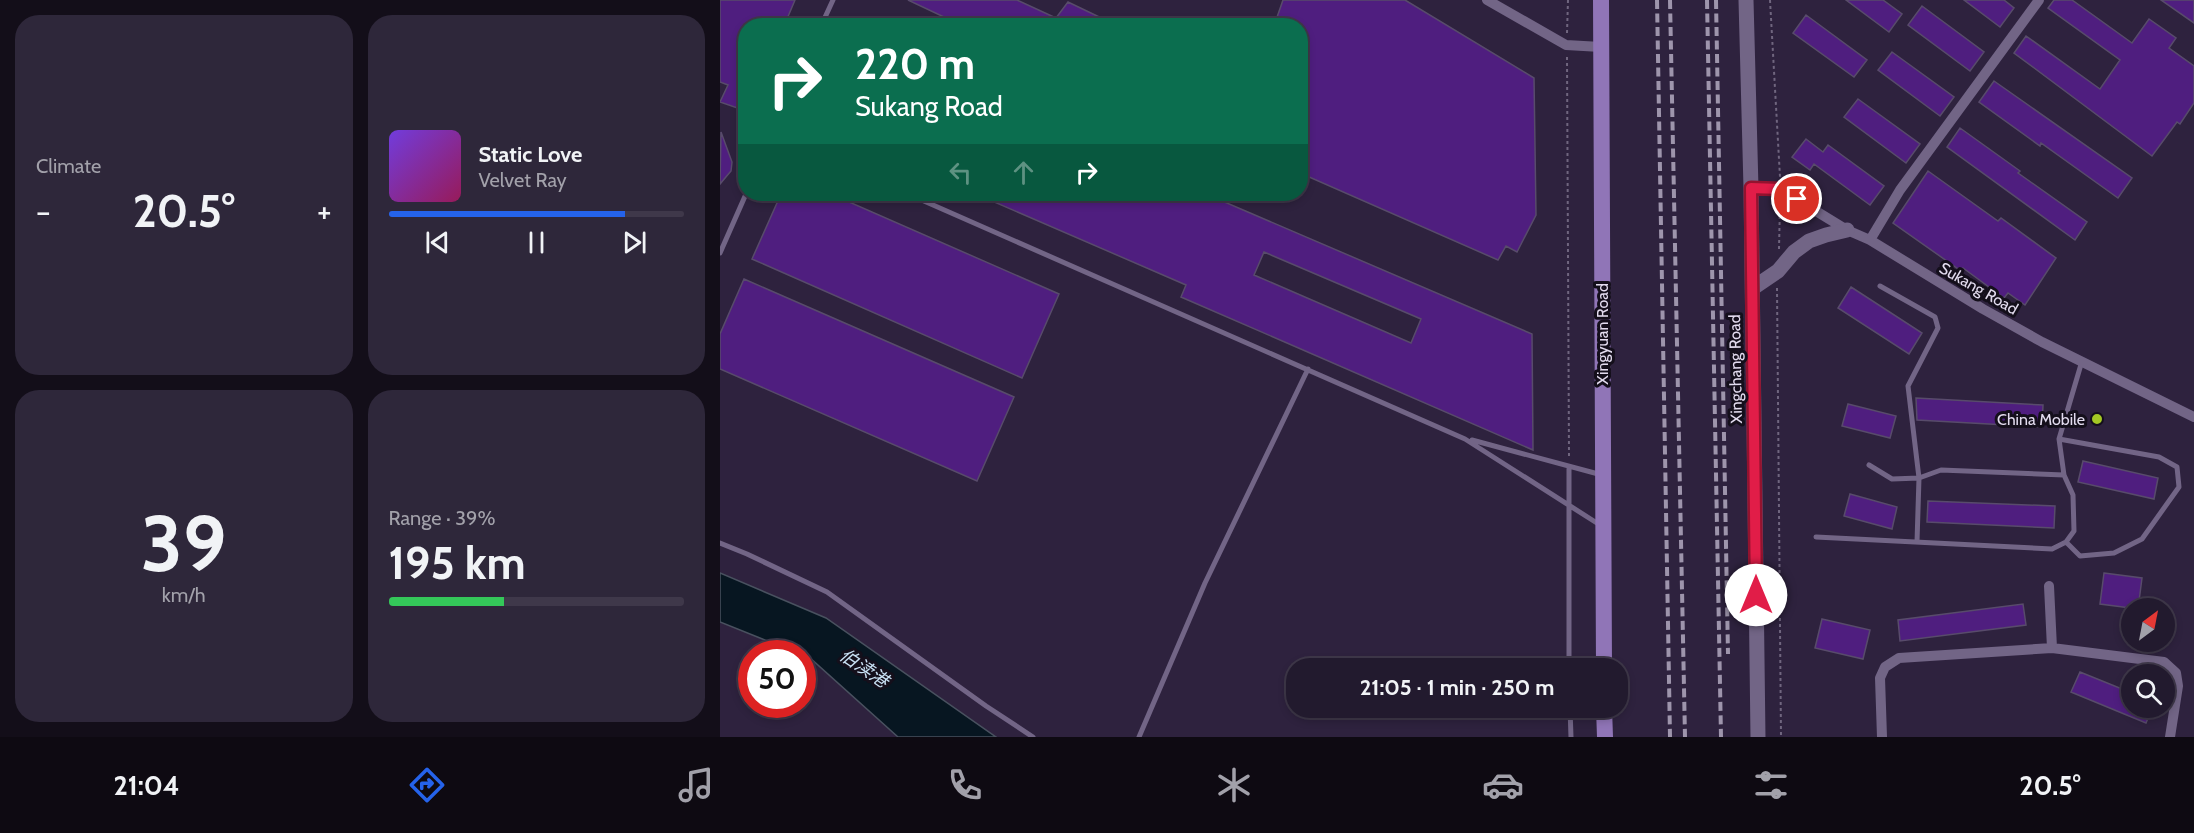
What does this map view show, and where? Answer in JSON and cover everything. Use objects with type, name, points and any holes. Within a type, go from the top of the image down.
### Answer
[{"type":"main road","name":"Xingyuan Road","points":[[1601,0],[1604,658]]},
{"type":"main road","name":"Xingchang Road","points":[[1746,0],[1753,288],[1758,737]]},
{"type":"main road","points":[[1753,288],[1778,271],[1794,252],[1809,241],[1847,230]]},
{"type":"main road","points":[[1604,718],[1605,737]]},
{"type":"street","points":[[1487,0],[1566,45],[1600,47]]},
{"type":"street","points":[[1870,240],[1900,190],[2039,0]]},
{"type":"street","name":"Sukang Road","points":[[1751,188],[1780,189],[2042,342],[2194,417]]},
{"type":"street","points":[[2049,586],[2052,648]]},
{"type":"street","points":[[1882,737],[1880,678],[1885,667],[1899,658],[2052,648],[2164,662],[2176,673],[2178,686],[2170,737]]},
{"type":"lane","points":[[825,18],[833,0]]},
{"type":"lane","points":[[720,253],[743,201]]},
{"type":"lane","points":[[924,201],[1465,439],[1604,528]]},
{"type":"lane","points":[[1880,286],[1935,317],[1938,328],[1908,386],[1919,478],[1917,542]]},
{"type":"lane","points":[[1816,537],[2052,549],[2066,543],[2074,531],[2073,495],[2064,475],[2059,439],[2082,361]]},
{"type":"lane","points":[[1139,737],[1205,583],[1308,369]]},
{"type":"lane","points":[[1465,439],[1603,475]]},
{"type":"lane","points":[[2059,439],[2159,457],[2177,467],[2179,487],[2142,539],[2114,553],[2080,556],[2066,543]]},
{"type":"lane","points":[[1869,465],[1892,478],[1919,478],[1941,470],[2064,475]]},
{"type":"lane","points":[[1569,466],[1569,658]]},
{"type":"lane","points":[[720,543],[826,592],[977,700],[1033,737]]},
{"type":"lane","points":[[1570,718],[1571,737]]},
{"type":"path","points":[[1568,0],[1566,45],[1569,466]]},
{"type":"path","points":[[1770,0],[1780,189],[1777,340],[1781,737]]},
{"type":"water","name":"伯渎港","points":[[720,573],[826,618],[996,737],[898,737],[816,663],[816,640],[765,640],[720,622]]},
{"type":"building","points":[[720,0],[795,0],[787,18],[738,18],[738,108],[720,102],[728,85],[720,82]]},
{"type":"building","points":[[908,0],[1017,0],[1056,18],[946,18]]},
{"type":"building","points":[[1283,0],[1405,0],[1534,78],[1536,215],[1517,252],[1506,246],[1498,260],[1308,177],[1308,18],[1277,18]]},
{"type":"building","points":[[1846,0],[1883,0],[1902,14],[1889,32]]},
{"type":"building","points":[[1964,0],[2004,0],[2014,8],[2000,27]]},
{"type":"building","points":[[2054,0],[2072,0],[2132,43],[2149,19],[2176,38],[2169,48],[2194,66],[2194,103],[2180,124],[2177,122],[2152,156],[2014,53],[2026,36],[2100,89],[2120,60],[2048,8]]},
{"type":"building","points":[[2161,0],[2194,0],[2194,23]]},
{"type":"building","points":[[1068,2],[1101,18],[1056,18]]},
{"type":"building","points":[[1922,6],[1984,52],[1970,71],[1908,25]]},
{"type":"building","points":[[1806,15],[1867,60],[1854,77],[1793,33]]},
{"type":"building","points":[[1892,52],[1954,97],[1940,116],[1878,70]]},
{"type":"building","points":[[1994,81],[2132,178],[2118,198],[1979,102]]},
{"type":"building","points":[[1858,99],[1920,144],[1906,163],[1844,117]]},
{"type":"building","points":[[1960,128],[2087,222],[2075,240],[1947,147]]},
{"type":"building","points":[[721,132],[732,162],[731,171],[720,184]]},
{"type":"building","points":[[1806,139],[1823,152],[1828,145],[1884,186],[1870,205],[1814,164],[1810,170],[1792,157]]},
{"type":"building","points":[[1928,171],[1998,221],[2001,218],[2056,258],[2025,305],[2008,293],[2004,298],[1963,268],[1961,271],[1893,223]]},
{"type":"building","points":[[778,201],[847,201],[1059,294],[1022,378],[752,259]]},
{"type":"building","points":[[992,201],[1222,201],[1532,334],[1533,450],[1181,297],[1186,285]],"holes":[[[1264,252],[1421,319],[1411,343],[1254,275]]]},
{"type":"building","points":[[744,279],[1014,397],[977,481],[720,369],[720,334]]},
{"type":"building","points":[[1851,287],[1922,333],[1909,354],[1838,308]]},
{"type":"building","points":[[1916,398],[2043,405],[2042,427],[1917,420]]},
{"type":"building","points":[[1848,404],[1896,416],[1890,438],[1842,426]]},
{"type":"building","points":[[2083,461],[2158,478],[2154,499],[2078,482]]},
{"type":"building","points":[[1850,494],[1897,507],[1892,529],[1844,516]]},
{"type":"building","points":[[1928,501],[2055,506],[2054,528],[1927,522]]},
{"type":"building","points":[[2104,573],[2142,578],[2139,598],[2121,598],[2121,607],[2100,604]]},
{"type":"building","points":[[2023,604],[2026,625],[1900,641],[1898,620]]},
{"type":"building","points":[[1822,619],[1870,630],[1863,659],[1815,648]]},
{"type":"building","points":[[2080,672],[2121,689],[2121,713],[2071,692]]},
{"type":"building","points":[[2134,718],[2148,718],[2146,723]]},
{"type":"railway","points":[[1657,0],[1670,737]]},
{"type":"railway","points":[[1670,0],[1685,737]]},
{"type":"railway","points":[[1707,0],[1721,737]]},
{"type":"railway","points":[[1716,0],[1728,654]]},
{"type":"place","name":"China Mobile","points":[[2097,419]]},
{"type":"route","points":[[1756,595],[1751,188],[1780,189],[1797,199]]}]
